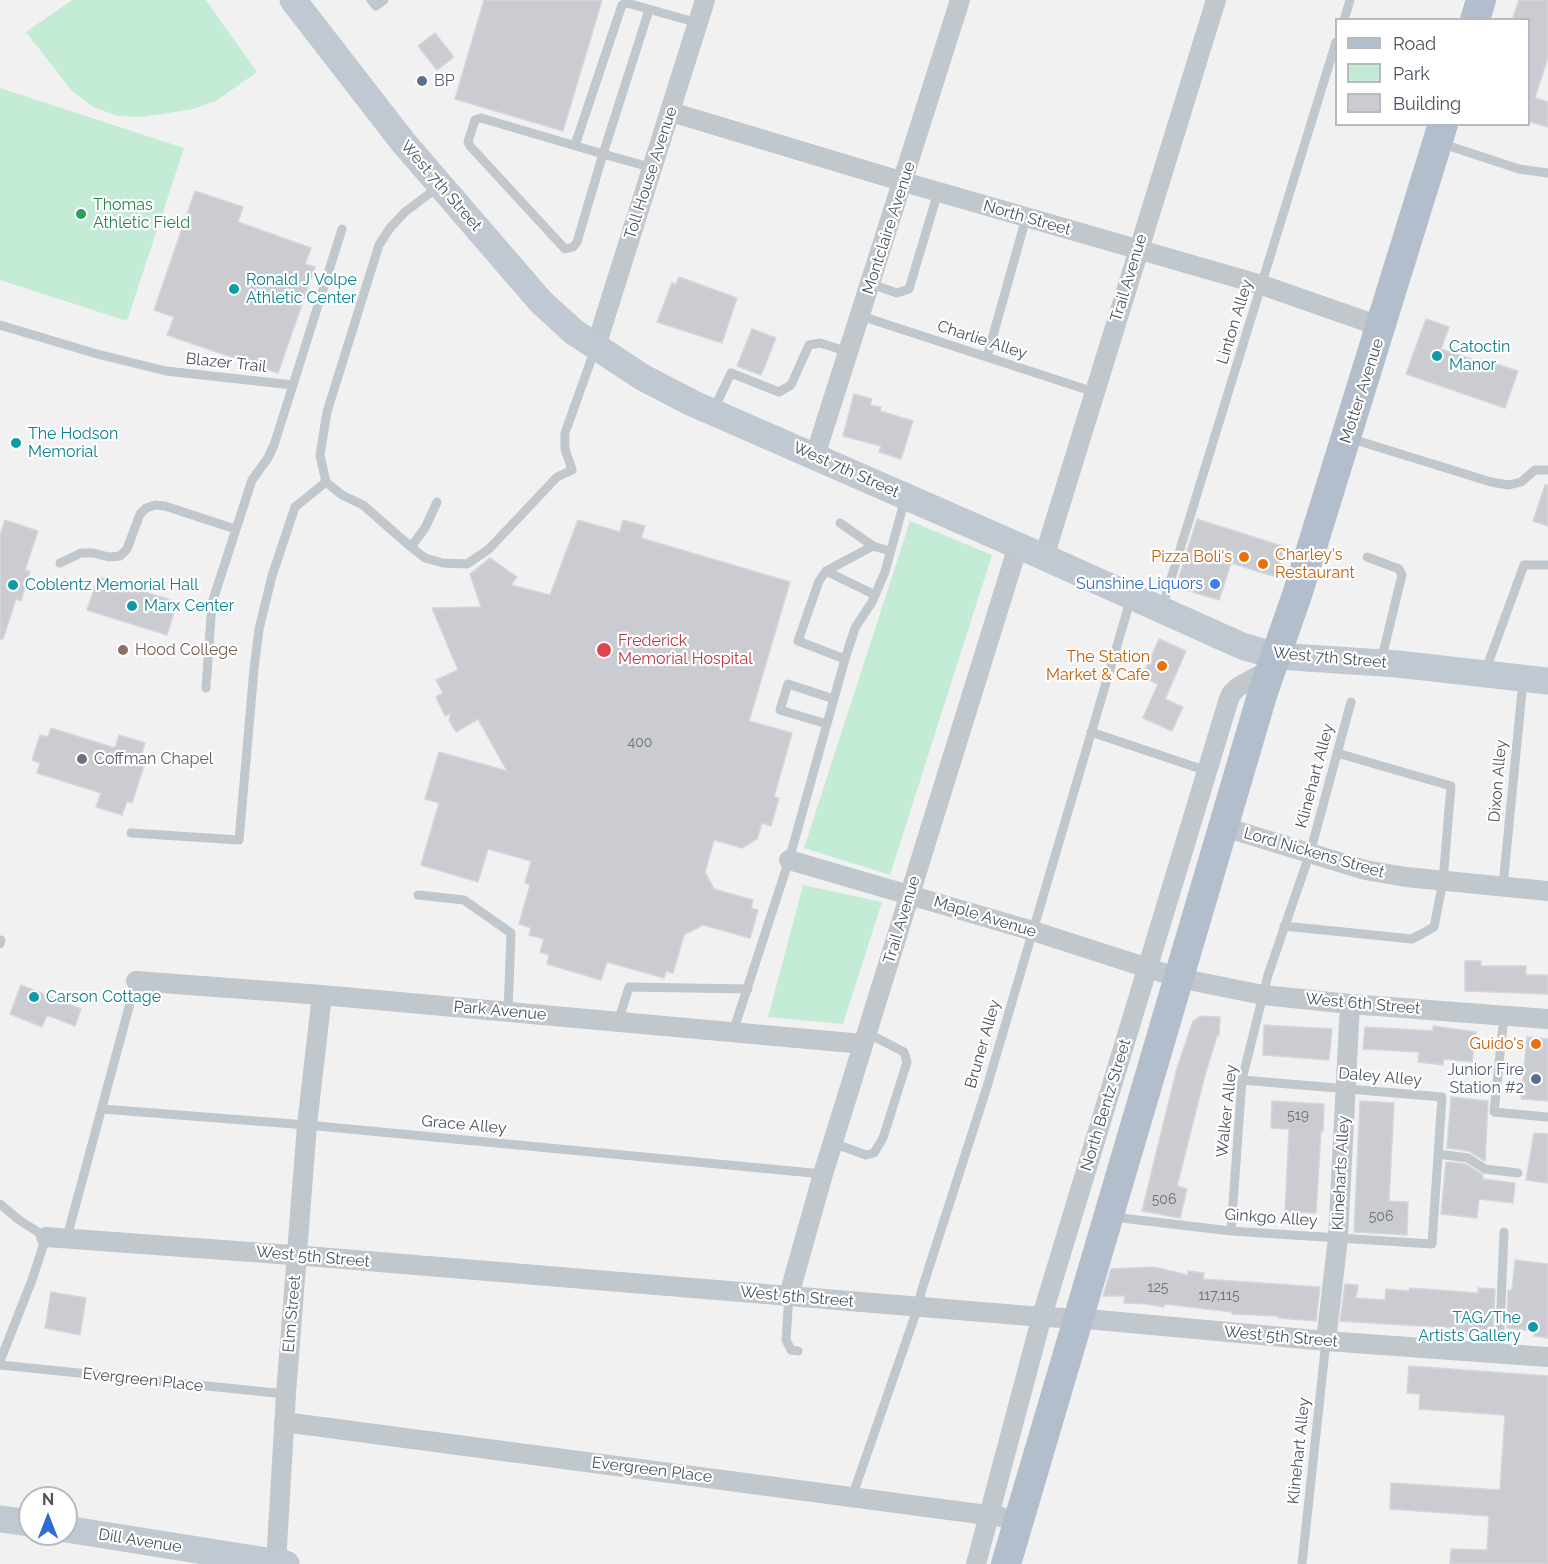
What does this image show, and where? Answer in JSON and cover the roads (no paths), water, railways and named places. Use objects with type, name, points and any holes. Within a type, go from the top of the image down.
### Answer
[{"type":"main road","name":"West 7th Street","points":[[293,0],[403,142],[541,302],[560,320],[642,376],[712,412],[1044,556],[1274,662],[1380,663],[1536,680]]},
{"type":"main road","points":[[1476,18],[1481,0]]},
{"type":"main road","name":"Motter Avenue","points":[[1274,662],[1382,327],[1440,133]]},
{"type":"main road","name":"North Bentz Street","points":[[1006,1564],[1263,692],[1274,662]]},
{"type":"main road","points":[[0,1519],[18,1521]]},
{"type":"main road","name":"Dill Avenue","points":[[78,1531],[281,1563]]},
{"type":"street","name":"Toll House Avenue","points":[[596,346],[705,0]]},
{"type":"street","name":"Montclaire Avenue","points":[[815,456],[960,0]]},
{"type":"street","name":"Trail Avenue","points":[[1044,556],[1216,0]]},
{"type":"street","name":"North Street","points":[[671,112],[1026,218],[1262,285],[1382,327]]},
{"type":"street","name":"Trail Avenue","points":[[789,1295],[823,1174],[1018,546]]},
{"type":"street","name":"North Bentz Street","points":[[976,1564],[1042,1316],[1231,694],[1274,662]]},
{"type":"street","name":"Lord Nickens Street","points":[[1224,827],[1365,870],[1406,877],[1548,891]]},
{"type":"street","name":"Maple Avenue","points":[[789,860],[1179,978]]},
{"type":"street","name":"West 6th Street","points":[[1179,978],[1263,995],[1548,1019]]},
{"type":"street","name":"Park Avenue","points":[[136,981],[322,995],[733,1032],[865,1039]]},
{"type":"street","name":"Elm Street","points":[[281,1563],[286,1394],[307,1125],[322,995]]},
{"type":"street","name":"Klineharts Alley","points":[[1326,1341],[1338,1238],[1350,1004]]},
{"type":"street","name":"West 5th Street","points":[[46,1237],[1548,1357]]},
{"type":"street","name":"Evergreen Place","points":[[284,1422],[1019,1519]]},
{"type":"lane","points":[[371,0],[376,6],[384,0]]},
{"type":"lane","points":[[1345,18],[1350,0]]},
{"type":"lane","points":[[575,145],[622,5],[627,3],[698,23]]},
{"type":"lane","points":[[649,10],[603,154],[577,242],[573,247],[565,249],[468,142],[475,120],[482,118],[603,154],[653,168]]},
{"type":"lane","name":"Linton Alley","points":[[1162,610],[1335,45]]},
{"type":"lane","points":[[1440,133],[1520,169],[1548,173]]},
{"type":"lane","points":[[440,185],[405,212],[390,228],[380,245],[327,412],[320,455],[326,482],[342,495],[363,505],[425,558],[443,563],[467,564],[489,549],[557,477],[573,470],[565,449],[565,433],[596,346]]},
{"type":"lane","points":[[871,284],[897,293],[909,289],[938,192]]},
{"type":"lane","points":[[987,357],[1026,218]]},
{"type":"lane","points":[[206,688],[212,603],[252,480],[268,458],[274,445],[342,229]]},
{"type":"lane","name":"Charlie Alley","points":[[861,316],[1094,392]]},
{"type":"lane","name":"Blazer Trail","points":[[0,325],[97,354],[166,371],[293,385]]},
{"type":"lane","points":[[712,412],[731,373],[779,392],[790,385],[809,345],[820,343],[849,352]]},
{"type":"lane","points":[[1347,437],[1491,482],[1509,485],[1521,482],[1535,470],[1548,470]]},
{"type":"lane","points":[[131,833],[239,840],[254,669],[272,576],[295,507],[326,482]]},
{"type":"lane","points":[[733,1032],[789,860],[855,628],[875,595],[885,572],[906,496]]},
{"type":"lane","points":[[411,547],[425,528],[437,502]]},
{"type":"lane","points":[[60,563],[81,553],[93,552],[109,557],[120,556],[127,549],[140,514],[146,508],[155,505],[165,506],[236,529]]},
{"type":"lane","points":[[840,523],[873,546],[890,551]]},
{"type":"lane","points":[[845,659],[798,641],[819,581],[826,571],[873,546]]},
{"type":"lane","points":[[1367,557],[1399,569],[1402,575],[1380,663]]},
{"type":"lane","points":[[1485,674],[1524,565],[1548,565]]},
{"type":"lane","points":[[826,571],[875,595]]},
{"type":"lane","name":"Bruner Alley","points":[[852,1497],[918,1307],[1033,932],[1132,596]]},
{"type":"lane","name":"Dixon Alley","points":[[1503,886],[1536,680]]},
{"type":"lane","points":[[827,724],[780,710],[788,684],[834,699]]},
{"type":"lane","name":"Klinehart Alley","points":[[1263,995],[1310,853],[1351,702]]},
{"type":"lane","points":[[1091,732],[1207,771]]},
{"type":"lane","points":[[1284,926],[1412,939],[1434,927],[1443,881],[1451,786],[1337,753]]},
{"type":"lane","points":[[418,895],[464,900],[511,933],[508,1012]]},
{"type":"lane","points":[[67,1237],[136,981]]},
{"type":"lane","points":[[618,1022],[629,987],[748,989]]},
{"type":"lane","name":"Walker Alley","points":[[1231,1231],[1242,1080],[1263,995]]},
{"type":"lane","points":[[1504,1016],[1494,1112],[1547,1117]]},
{"type":"lane","points":[[833,1143],[866,1155],[874,1153],[883,1138],[907,1062],[904,1052],[865,1039]]},
{"type":"lane","name":"Daley Alley","points":[[1242,1080],[1442,1097],[1432,1244]]},
{"type":"lane","name":"Grace Alley","points":[[102,1108],[823,1174]]},
{"type":"lane","points":[[1438,1154],[1468,1158],[1485,1169],[1518,1173]]},
{"type":"lane","points":[[0,1204],[19,1220],[46,1237],[0,1363]]},
{"type":"lane","name":"Ginkgo Alley","points":[[1108,1216],[1231,1231],[1432,1244]]},
{"type":"lane","points":[[1499,1354],[1504,1232]]},
{"type":"lane","points":[[789,1295],[786,1340],[791,1350],[798,1351]]},
{"type":"lane","name":"Klinehart Alley","points":[[1302,1564],[1326,1341]]},
{"type":"lane","name":"Evergreen Place","points":[[0,1363],[286,1394]]},
{"type":"place","name":"BP","points":[[422,81]]},
{"type":"place","name":"Thomas Athletic Field","points":[[81,214]]},
{"type":"place","name":"Ronald J Volpe Athletic Center","points":[[234,289]]},
{"type":"place","name":"Catoctin Manor","points":[[1437,356]]},
{"type":"place","name":"The Hodson Memorial","points":[[16,443]]},
{"type":"place","name":"Pizza Boli's","points":[[1244,557]]},
{"type":"place","name":"Charley's Restaurant","points":[[1263,564]]},
{"type":"place","name":"Sunshine Liquors","points":[[1215,584]]},
{"type":"place","name":"Coblentz Memorial Hall","points":[[13,585]]},
{"type":"place","name":"Marx Center","points":[[132,606]]},
{"type":"place","name":"Hood College","points":[[123,650]]},
{"type":"place","name":"Frederick Memorial Hospital","points":[[604,650]]},
{"type":"place","name":"The Station Market & Cafe","points":[[1162,666]]},
{"type":"place","name":"Coffman Chapel","points":[[82,759]]},
{"type":"place","name":"Carson Cottage","points":[[34,997]]},
{"type":"place","name":"Guido's","points":[[1536,1044]]},
{"type":"place","name":"Junior Fire Station #2","points":[[1536,1079]]},
{"type":"place","name":"TAG/The Artists Gallery","points":[[1533,1327]]}]
